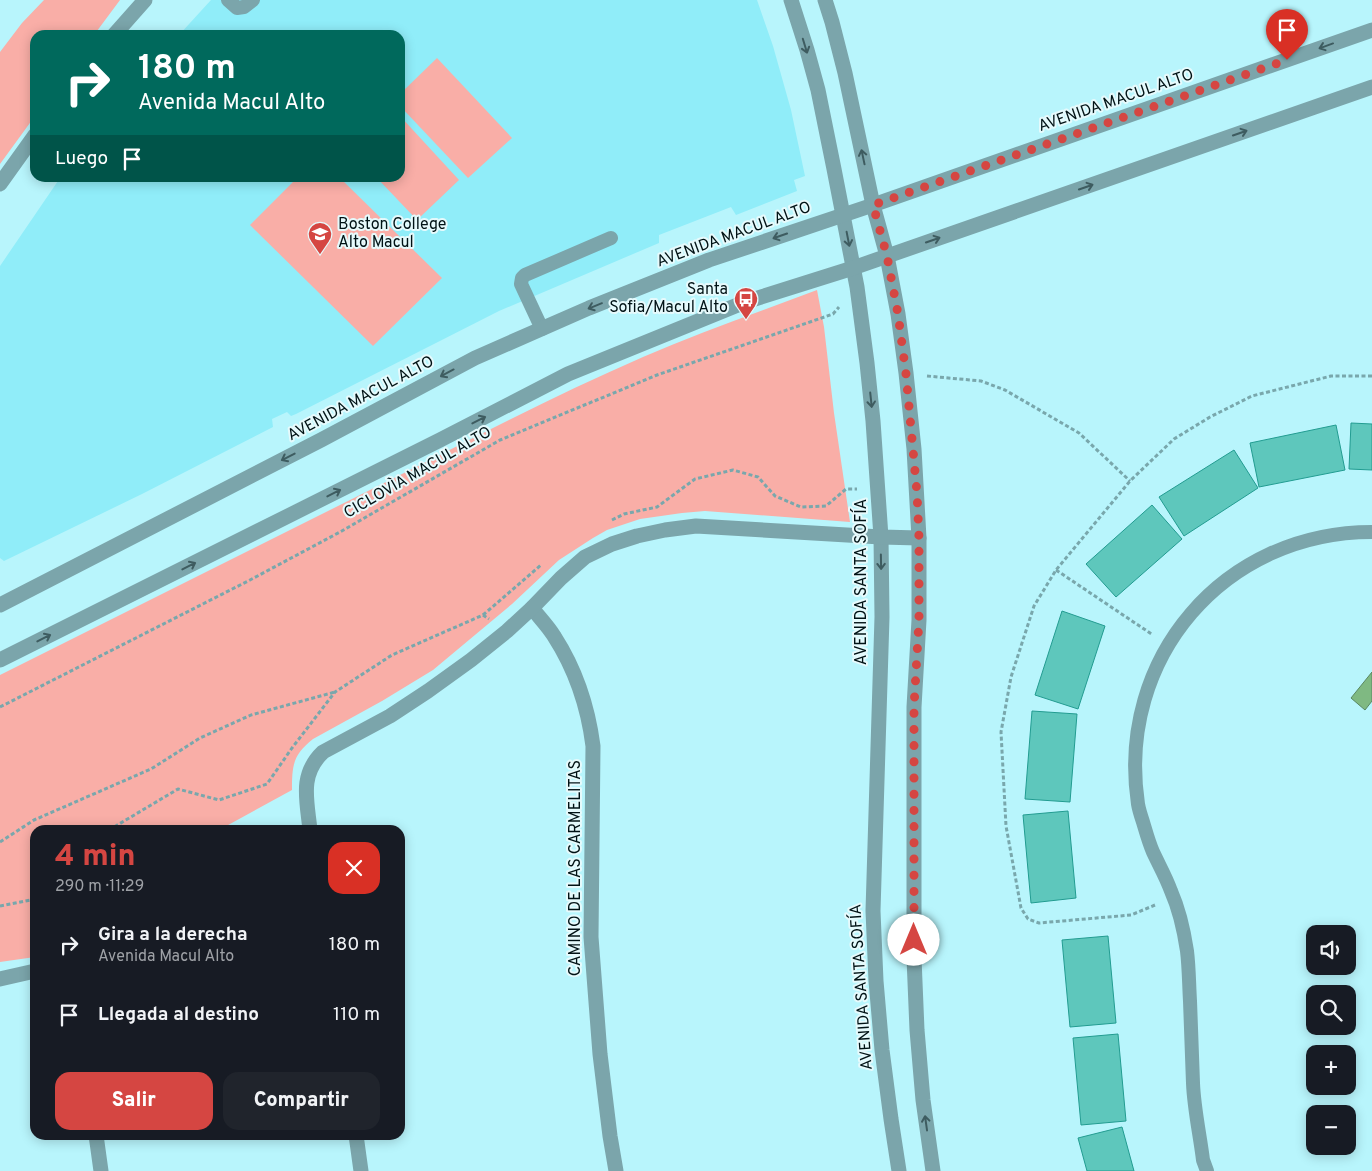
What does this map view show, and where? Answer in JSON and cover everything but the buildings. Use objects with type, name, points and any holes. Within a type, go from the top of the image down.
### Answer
[{"type":"street","points":[[118,30],[145,0]]},
{"type":"street","name":"AVENIDA SANTA SOFÍA","points":[[791,0],[818,90],[843,215],[857,287],[874,420],[881,537],[882,617],[873,911],[876,981],[882,1050],[899,1171]]},
{"type":"street","points":[[825,0],[845,73],[873,205],[887,256],[898,314],[914,449],[919,538],[919,620],[914,707],[914,958],[917,1030],[923,1100],[933,1171]]},
{"type":"street","name":"AVENIDA MACUL ALTO","points":[[0,605],[313,444],[475,358],[589,308],[709,260],[873,205],[1372,30]]},
{"type":"street","points":[[0,660],[568,374],[745,302],[853,268],[1372,87]]},
{"type":"street","points":[[0,184],[30,143]]},
{"type":"street","points":[[310,825],[306,781],[315,759],[323,752],[390,716],[471,660],[507,631],[560,578],[585,557],[612,544],[665,530],[696,526],[919,538]]},
{"type":"street","name":"CAMINO DE LAS CARMELITAS","points":[[532,608],[553,634],[564,653],[576,677],[590,721],[593,746],[591,937],[600,1054],[616,1171]]},
{"type":"street","points":[[0,979],[30,972]]},
{"type":"street","points":[[97,1140],[101,1171]]},
{"type":"street","points":[[357,1140],[361,1171]]},
{"type":"lane","points":[[228,0],[237,8],[244,7],[253,0]]},
{"type":"lane","points":[[542,329],[521,284],[522,278],[525,275],[611,238]]},
{"type":"lane","points":[[1207,1171],[1203,1160],[1194,1087],[1187,952],[1182,924],[1174,897],[1152,850],[1138,806],[1135,750],[1145,696],[1155,670],[1183,622],[1222,583],[1270,553],[1296,543],[1323,536],[1351,532],[1372,532]]},
{"type":"path","name":"CICLOVÌA MACUL ALTO","points":[[0,707],[340,532],[500,440],[656,375],[833,314],[857,287]]},
{"type":"path","points":[[906,374],[980,381],[1005,390],[1079,433],[1130,481]]},
{"type":"path","points":[[1174,897],[1131,916],[1039,923],[1028,919],[1021,908],[1006,826],[1001,732],[1011,677],[1034,606],[1056,570],[1130,481],[1174,439],[1210,417],[1252,396],[1331,376],[1372,376]]},
{"type":"path","points":[[1056,570],[1168,645]]},
{"type":"path","points":[[0,842],[34,820],[151,768],[200,738],[251,714],[335,692],[392,655],[483,614],[507,631]]},
{"type":"path","points":[[117,825],[178,789],[219,800],[267,784],[335,692]]},
{"type":"path","points":[[0,906],[30,900]]},
{"type":"shaded area","points":[[44,0],[120,0],[98,30],[30,30],[30,123],[0,164],[0,52],[22,23]]},
{"type":"shaded area","name":"Boston College Alto Macul","points":[[211,0],[757,0],[773,46],[791,110],[805,176],[794,180],[797,191],[736,215],[731,207],[659,235],[659,243],[499,311],[296,414],[291,416],[287,412],[272,419],[273,427],[142,494],[4,561],[0,558],[0,266],[57,182],[405,182],[405,30],[184,30]]},
{"type":"shaded area","points":[[437,58],[512,138],[468,178],[405,111],[405,89]]},
{"type":"shaded area","points":[[405,121],[459,180],[417,220],[381,182],[405,182]]},
{"type":"shaded area","points":[[293,182],[344,182],[442,278],[373,346],[250,225]]},
{"type":"shaded area","points":[[817,290],[824,327],[850,522],[705,511],[640,519],[607,530],[559,560],[512,604],[433,670],[313,739],[301,750],[295,761],[292,774],[292,790],[228,825],[30,825],[30,958],[0,962],[0,675],[576,387],[686,339]]},
{"type":"shaded area","points":[[1372,672],[1372,701],[1365,710],[1351,698]]},
{"type":"place","name":"Boston College Alto Macul","points":[[320,255]]},
{"type":"place","name":"Santa Sofia/Macul Alto","points":[[746,320]]},
{"type":"route","points":[[914,940],[914,707],[919,620],[917,493],[914,449],[898,314],[887,256],[873,205],[1287,60]]}]
